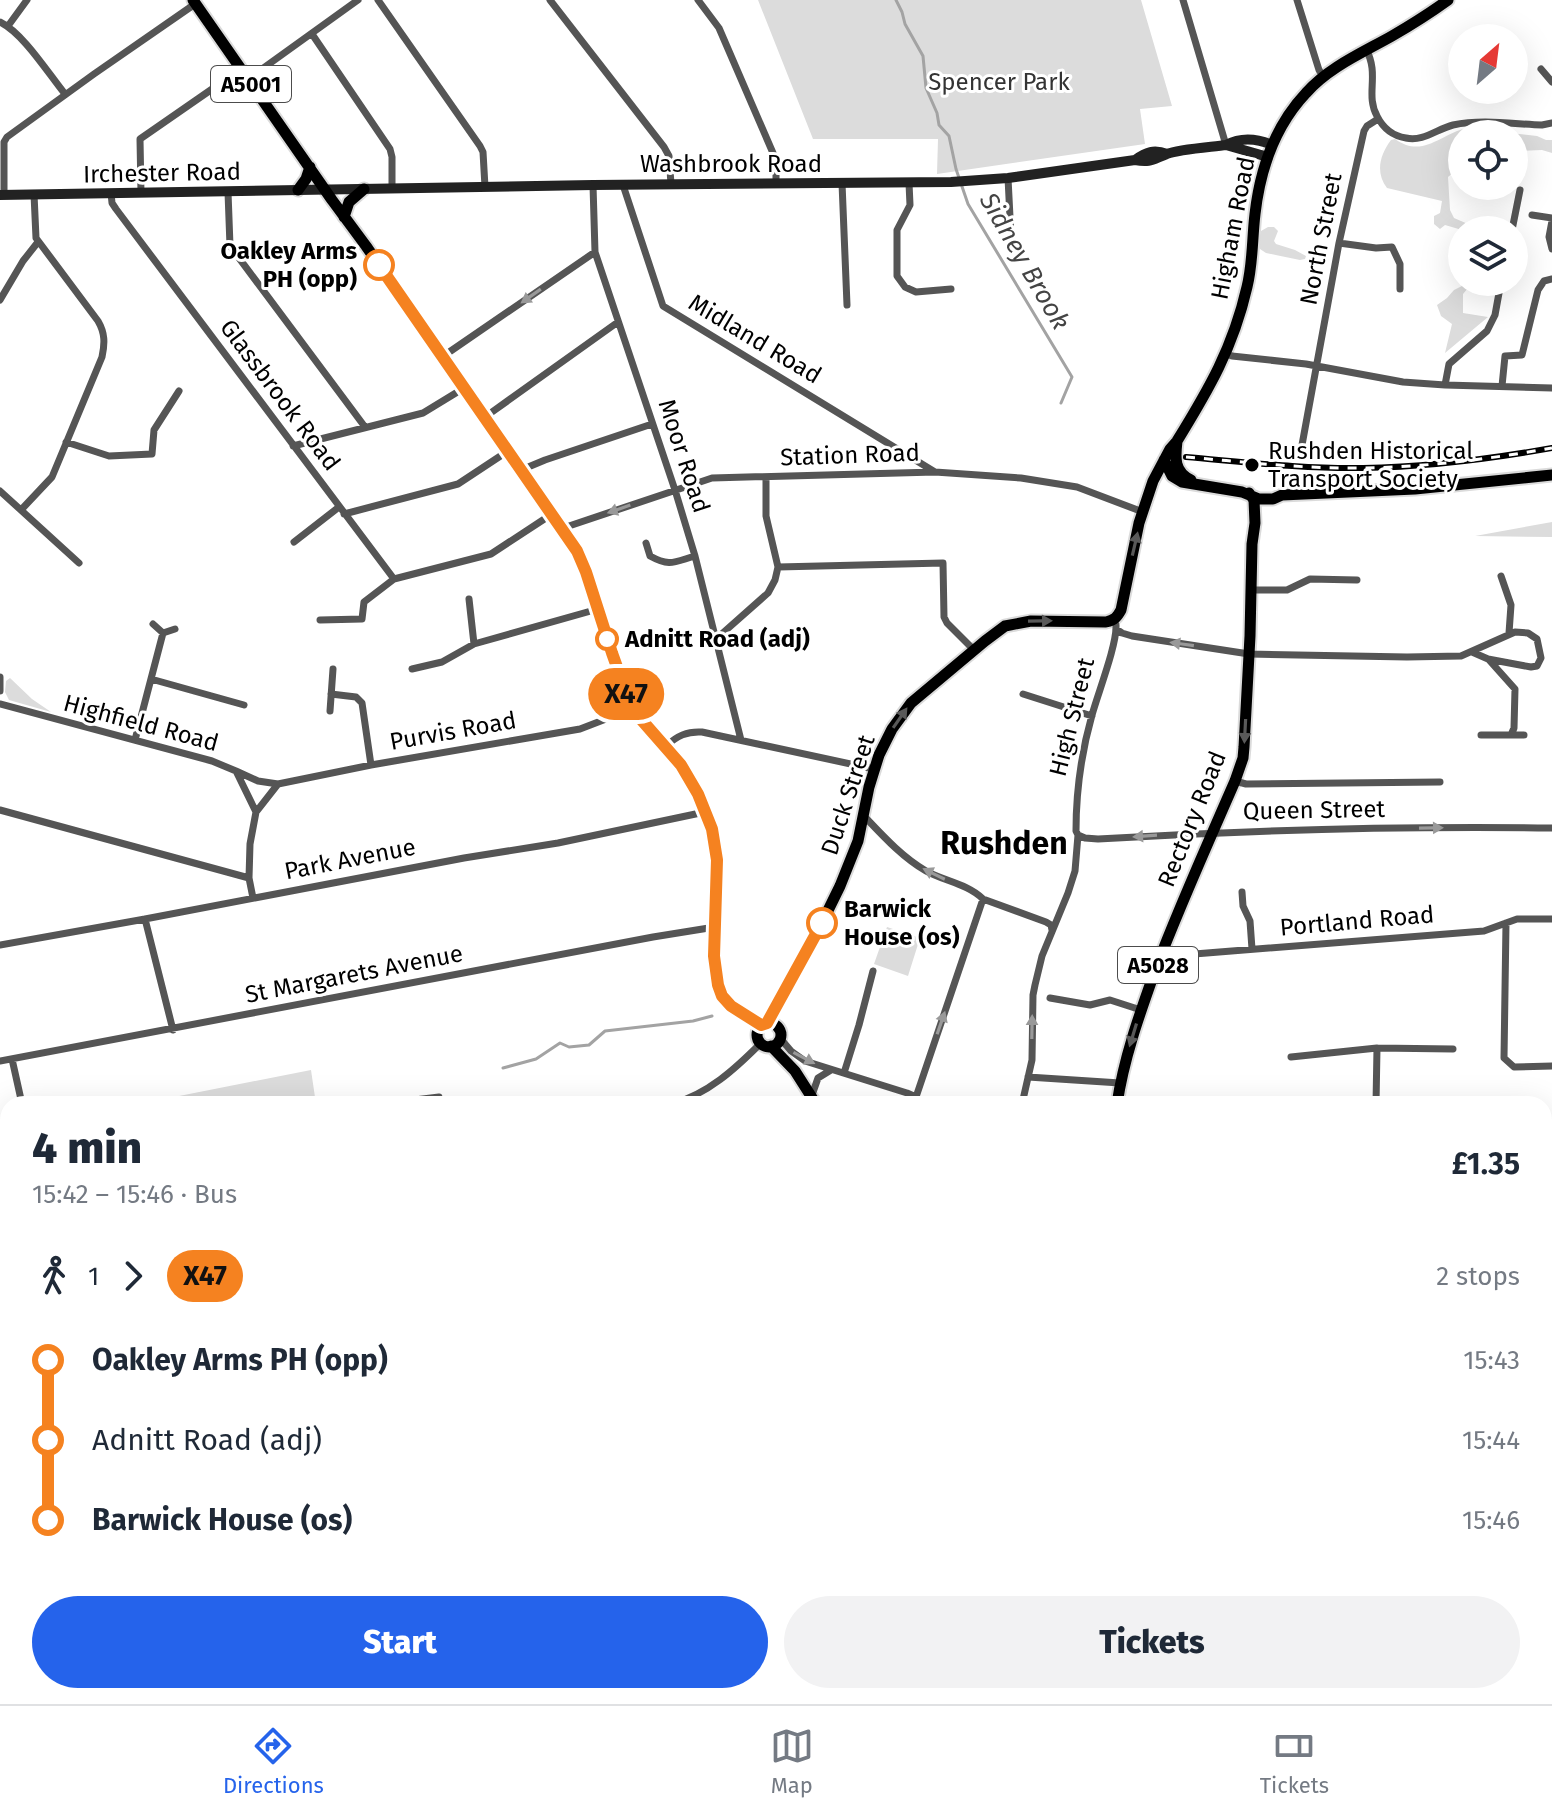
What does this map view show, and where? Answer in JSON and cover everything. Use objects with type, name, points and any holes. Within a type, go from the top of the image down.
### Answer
[{"type":"main road","name":"Higham Road","points":[[1177,441],[1216,375],[1239,318],[1249,278],[1255,215],[1268,157],[1286,118],[1323,76],[1415,23],[1448,0]]},
{"type":"main road","name":"A5001","points":[[194,2],[485,417],[582,562],[632,709],[666,746],[690,779],[712,829],[717,860],[715,970],[722,996],[731,1006],[764,1024]]},
{"type":"main road","name":"Washbrook Road","points":[[325,190],[959,182],[1135,160],[1146,162],[1158,160],[1167,154],[1226,145],[1234,141],[1257,140],[1272,145]]},
{"type":"main road","name":"Washbrook Road","points":[[1226,145],[1268,157]]},
{"type":"main road","points":[[298,190],[310,167]]},
{"type":"main road","points":[[344,217],[349,202],[364,189]]},
{"type":"main road","name":"Irchester Road","points":[[2,194],[325,190]]},
{"type":"main road","points":[[1177,441],[1177,476]]},
{"type":"main road","name":"High Street","points":[[1115,624],[1153,481],[1177,441]]},
{"type":"main road","points":[[1164,460],[1182,482],[1249,493],[1270,491],[1282,495],[1415,489],[1552,475]]},
{"type":"main road","points":[[1151,491],[1160,482],[1177,476]]},
{"type":"main road","name":"Rectory Road","points":[[1118,1096],[1141,1010],[1243,758],[1255,523],[1254,500],[1249,493]]},
{"type":"main road","points":[[1255,523],[1282,495]]},
{"type":"main road","name":"Duck Street","points":[[764,1024],[814,939],[840,886],[855,849],[874,769],[886,740],[911,703],[997,631],[1021,622],[1115,624]]},
{"type":"main road","points":[[770,1042],[778,1027],[764,1024],[757,1033],[770,1042],[811,1096]]},
{"type":"street","points":[[27,0],[4,24],[18,35],[65,94]]},
{"type":"street","points":[[141,193],[140,139],[312,34],[346,3],[358,0]]},
{"type":"street","points":[[378,0],[480,146],[485,187]]},
{"type":"street","points":[[550,0],[664,147],[669,156],[671,184]]},
{"type":"street","points":[[698,0],[719,28],[776,160],[776,184]]},
{"type":"street","points":[[1183,0],[1226,145]]},
{"type":"street","points":[[1297,0],[1323,76]]},
{"type":"street","points":[[2,194],[5,139],[194,2]]},
{"type":"street","points":[[312,34],[390,149],[392,188]]},
{"type":"street","points":[[1366,49],[1374,68],[1373,108],[1384,127],[1394,135],[1422,138],[1469,123],[1552,123]]},
{"type":"street","points":[[1541,69],[1552,82]]},
{"type":"street","name":"North Street","points":[[1302,445],[1339,243],[1364,131],[1378,119]]},
{"type":"street","points":[[1008,178],[1011,237]]},
{"type":"street","points":[[842,183],[847,305]]},
{"type":"street","points":[[909,183],[910,205],[897,230],[897,276],[905,287],[916,292],[951,289]]},
{"type":"street","name":"Moor Road","points":[[593,185],[595,252],[695,556],[741,740]]},
{"type":"street","name":"Midland Road","points":[[623,185],[663,306],[935,472]]},
{"type":"street","points":[[228,192],[230,246],[365,427]]},
{"type":"street","name":"Glassbrook Road","points":[[111,193],[116,209],[394,579]]},
{"type":"street","points":[[21,510],[52,477],[102,357],[104,337],[98,321],[38,242],[34,194]]},
{"type":"street","points":[[1532,215],[1552,220],[1549,237],[1552,249]]},
{"type":"street","points":[[0,300],[38,242]]},
{"type":"street","points":[[1339,243],[1392,247],[1400,264],[1400,289]]},
{"type":"street","points":[[442,357],[595,252]]},
{"type":"street","points":[[1502,386],[1505,356],[1522,355],[1538,290],[1544,281],[1552,279]]},
{"type":"street","points":[[1445,385],[1449,364],[1487,331],[1495,315],[1498,296]]},
{"type":"street","points":[[485,417],[618,322]]},
{"type":"street","points":[[1226,354],[1306,364],[1403,382],[1552,388]]},
{"type":"street","points":[[293,446],[423,413],[464,388]]},
{"type":"street","points":[[152,454],[154,430],[179,391]]},
{"type":"street","points":[[521,470],[652,424]]},
{"type":"street","points":[[66,442],[109,456],[164,454]]},
{"type":"street","points":[[294,542],[342,510],[458,484],[508,451]]},
{"type":"street","name":"Station Road","points":[[563,530],[712,478],[935,472],[1050,482],[1084,489],[1143,512]]},
{"type":"street","points":[[716,639],[768,593],[775,580],[778,567],[766,516],[766,477]]},
{"type":"street","points":[[0,491],[79,563]]},
{"type":"street","points":[[320,620],[362,619],[364,602],[394,579],[491,554],[552,514]]},
{"type":"street","points":[[646,543],[650,556],[662,563],[695,556]]},
{"type":"street","points":[[778,567],[943,563],[944,617],[974,650]]},
{"type":"street","points":[[1501,576],[1511,605],[1509,633]]},
{"type":"street","points":[[1251,590],[1287,590],[1310,579],[1357,580]]},
{"type":"street","points":[[469,599],[474,644]]},
{"type":"street","points":[[412,669],[442,662],[474,644],[598,609]]},
{"type":"street","points":[[153,624],[163,633]]},
{"type":"street","points":[[1115,624],[1122,633],[1132,636],[1249,654],[1448,657],[1472,652],[1509,633],[1524,632],[1537,639],[1541,651],[1539,663],[1531,667],[1488,659],[1472,652]]},
{"type":"street","name":"High Street","points":[[1024,1096],[1032,1060],[1033,995],[1042,956],[1075,871],[1077,788],[1082,754],[1115,624]]},
{"type":"street","points":[[163,633],[175,629]]},
{"type":"street","points":[[135,740],[163,633]]},
{"type":"street","points":[[1488,659],[1515,689],[1511,735]]},
{"type":"street","points":[[330,711],[333,669]]},
{"type":"street","points":[[0,677],[0,691]]},
{"type":"street","points":[[151,679],[244,705]]},
{"type":"street","points":[[331,694],[356,697],[362,703],[371,765]]},
{"type":"street","points":[[1023,694],[1092,716]]},
{"type":"street","name":"Highfield Road","points":[[0,704],[212,761],[236,771],[256,812]]},
{"type":"street","name":"Purvis Road","points":[[236,771],[258,781],[278,784],[580,729],[632,709]]},
{"type":"street","points":[[666,746],[689,732],[702,732],[874,769]]},
{"type":"street","points":[[1481,735],[1524,735]]},
{"type":"street","points":[[1235,781],[1246,784],[1440,782]]},
{"type":"street","points":[[253,898],[249,878],[250,844],[256,812],[278,784]]},
{"type":"street","points":[[0,810],[249,878]]},
{"type":"street","name":"Park Avenue","points":[[0,945],[558,843],[706,812]]},
{"type":"street","points":[[864,816],[907,858],[928,872],[977,893],[983,899],[1039,919],[1051,925],[1052,930]]},
{"type":"street","name":"Queen Street","points":[[1078,835],[1098,839],[1213,832],[1552,828]]},
{"type":"street","points":[[1242,892],[1243,906],[1250,921],[1252,949]]},
{"type":"street","points":[[916,1096],[983,899]]},
{"type":"street","points":[[145,919],[173,1030]]},
{"type":"street","name":"Portland Road","points":[[1164,949],[1182,955],[1484,931],[1517,919],[1552,919]]},
{"type":"street","points":[[1506,923],[1504,1058],[1514,1067],[1552,1066]]},
{"type":"street","name":"St Margarets Avenue","points":[[0,1061],[715,927]]},
{"type":"street","points":[[844,1073],[873,971]]},
{"type":"street","points":[[1050,998],[1090,1005],[1110,1000],[1141,1010]]},
{"type":"street","points":[[692,1096],[724,1078],[770,1042],[798,1057],[913,1096]]},
{"type":"street","points":[[1291,1057],[1377,1048],[1453,1049]]},
{"type":"street","points":[[1376,1096],[1377,1048]]},
{"type":"street","points":[[12,1059],[20,1096]]},
{"type":"street","points":[[815,1096],[818,1078],[833,1070]]},
{"type":"street","points":[[1028,1077],[1120,1083]]},
{"type":"green space","name":"Spencer Park","points":[[758,0],[1141,0],[1172,106],[1140,109],[1145,144],[937,174],[938,139],[813,139]]},
{"type":"green space","points":[[1448,135],[1448,200],[1453,216],[1448,216],[1448,226],[1440,229],[1434,224],[1434,216],[1440,213],[1442,201],[1387,188],[1380,170],[1384,152],[1391,140],[1414,147]]},
{"type":"green space","points":[[1528,135],[1552,140],[1552,153],[1528,150]]},
{"type":"green space","points":[[1268,227],[1278,231],[1274,241],[1276,244],[1295,250],[1306,256],[1305,259],[1266,253],[1260,249],[1261,231]]},
{"type":"green space","points":[[1463,296],[1463,313],[1488,317],[1445,353],[1452,324],[1441,316],[1437,305],[1447,298]]},
{"type":"green space","points":[[1552,522],[1552,537],[1475,536]]},
{"type":"green space","points":[[10,678],[51,712],[9,700],[5,692],[6,681]]},
{"type":"green space","points":[[887,927],[920,938],[908,976],[874,964]]},
{"type":"green space","points":[[311,1070],[315,1096],[179,1096]]},
{"type":"waterway","name":"Sidney Brook","points":[[896,0],[923,56],[926,88],[939,125],[949,136],[968,204],[1072,377],[1061,403]]},
{"type":"waterway","points":[[503,1068],[536,1059],[560,1043],[569,1047],[589,1045],[605,1031],[712,1016]]},
{"type":"railway","points":[[1186,457],[1363,468],[1458,462],[1552,448]]},
{"type":"bus line","name":"X47","points":[[379,265],[577,551],[632,709],[681,765],[698,794],[712,829],[717,860],[714,956],[722,996],[731,1006],[761,1025],[767,1023],[822,923]]},
{"type":"place","name":"Oakley Arms PH (opp)","points":[[379,265]]},
{"type":"place","name":"Rushden Historical Transport Society","points":[[1252,465]]},
{"type":"place","name":"Adnitt Road (adj)","points":[[607,639]]},
{"type":"place","name":"Barwick House (os)","points":[[822,923]]},
{"type":"district","name":"Rushden","points":[[1004,843]]}]
